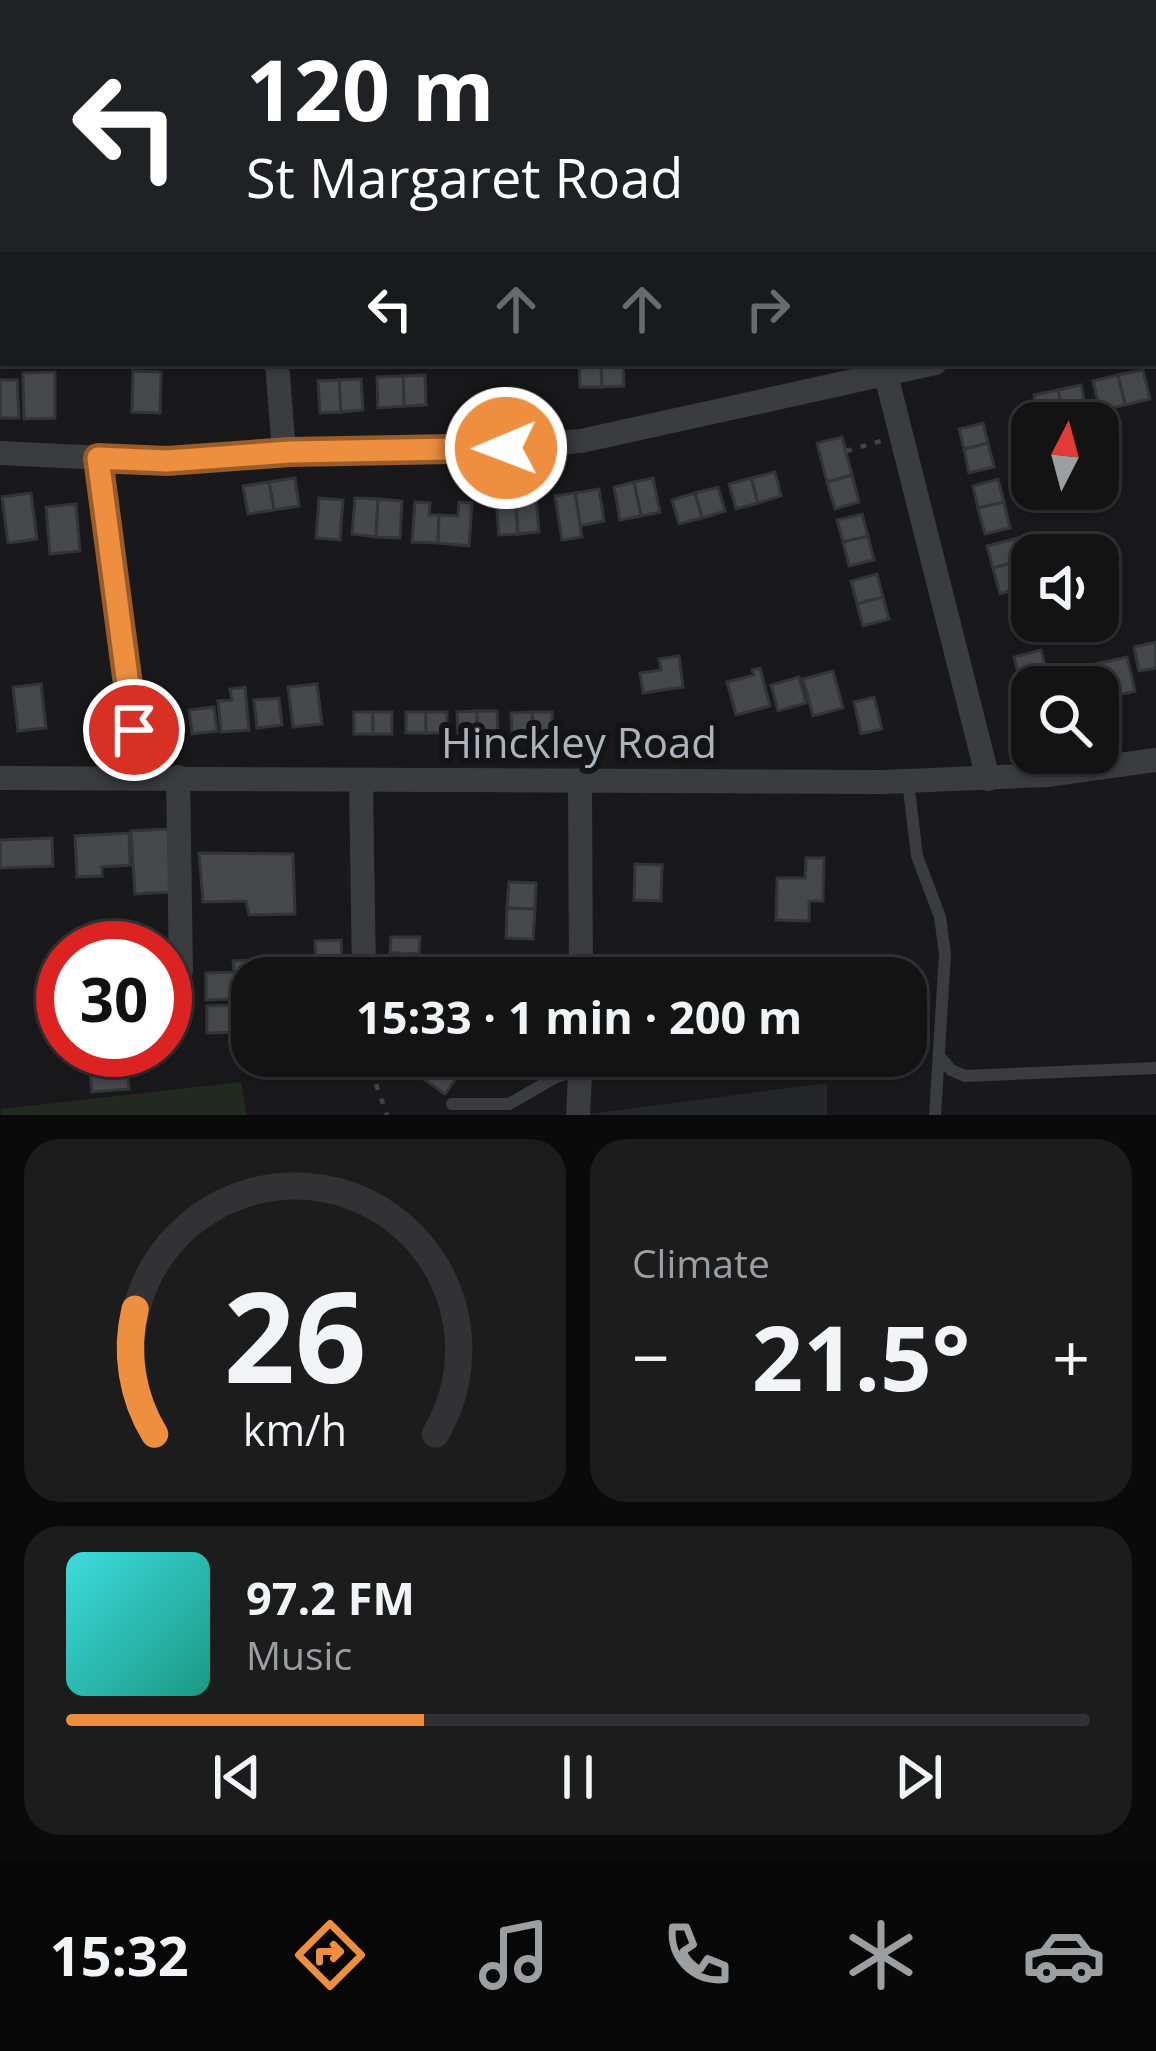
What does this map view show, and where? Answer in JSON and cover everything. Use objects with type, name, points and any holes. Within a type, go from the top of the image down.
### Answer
[{"type":"street","points":[[277,366],[284,452]]},
{"type":"street","points":[[0,453],[167,461],[284,452],[471,450],[581,442],[923,366]]},
{"type":"street","points":[[886,375],[988,779]]},
{"type":"street","points":[[98,458],[139,776]]},
{"type":"street","name":"Hinckley Road","points":[[0,778],[908,781],[1154,767]]},
{"type":"street","points":[[178,777],[181,921]]},
{"type":"street","points":[[362,780],[364,957]]},
{"type":"street","points":[[580,780],[581,957]]},
{"type":"street","points":[[578,1115],[580,1077]]},
{"type":"lane","points":[[908,781],[917,856],[940,917],[945,954],[935,1115]]},
{"type":"lane","points":[[941,1058],[965,1076],[1156,1068]]},
{"type":"lane","points":[[452,1104],[509,1104],[556,1077]]},
{"type":"path","points":[[846,451],[901,435]]},
{"type":"path","points":[[373,1077],[387,1115]]},
{"type":"shaded area","points":[[241,1082],[247,1115],[1,1115],[1,1109]]},
{"type":"shaded area","points":[[827,1083],[827,1115],[588,1115],[588,1114]]},
{"type":"building","points":[[579,366],[601,366],[602,387],[580,387]]},
{"type":"building","points":[[601,366],[623,366],[624,386],[602,387]]},
{"type":"building","points":[[1143,370],[1150,399],[1125,405],[1118,375]]},
{"type":"building","points":[[133,371],[161,372],[160,413],[132,412]]},
{"type":"building","points":[[55,372],[55,418],[24,419],[23,373]]},
{"type":"building","points":[[425,375],[426,405],[404,406],[403,376]]},
{"type":"building","points":[[1118,375],[1125,405],[1098,402],[1093,381]]},
{"type":"building","points":[[403,376],[404,406],[378,408],[377,377]]},
{"type":"building","points":[[361,379],[363,410],[341,412],[339,380]]},
{"type":"building","points":[[0,380],[17,380],[19,418],[0,418]]},
{"type":"building","points":[[339,380],[341,412],[320,413],[318,381]]},
{"type":"building","points":[[1081,385],[1085,402],[1061,402],[1058,390]]},
{"type":"building","points":[[1058,390],[1061,402],[1036,402],[1034,395]]},
{"type":"building","points":[[983,423],[988,443],[964,449],[959,429]]},
{"type":"building","points":[[842,437],[852,475],[827,482],[817,443]]},
{"type":"building","points":[[988,443],[994,467],[969,473],[964,449]]},
{"type":"building","points":[[775,472],[781,496],[758,503],[751,478]]},
{"type":"building","points":[[852,475],[859,502],[835,509],[827,482]]},
{"type":"building","points":[[295,478],[299,506],[274,510],[269,482]]},
{"type":"building","points":[[653,478],[660,512],[641,516],[634,482]]},
{"type":"building","points":[[751,478],[758,503],[736,509],[729,484]]},
{"type":"building","points":[[998,479],[1004,502],[978,508],[973,486]]},
{"type":"building","points":[[269,482],[274,510],[248,514],[243,486]]},
{"type":"building","points":[[634,482],[641,516],[620,520],[614,487]]},
{"type":"building","points":[[718,487],[725,511],[702,518],[695,493]]},
{"type":"building","points":[[599,489],[604,521],[580,526],[575,493]]},
{"type":"building","points":[[31,493],[37,539],[8,543],[2,497]]},
{"type":"building","points":[[575,493],[582,537],[562,540],[555,496]]},
{"type":"building","points":[[695,493],[702,518],[679,524],[672,500]]},
{"type":"building","points":[[536,497],[539,532],[518,534],[515,498]]},
{"type":"building","points":[[319,498],[343,500],[340,540],[316,538]]},
{"type":"building","points":[[355,498],[378,499],[376,537],[352,534]]},
{"type":"building","points":[[515,498],[518,534],[499,535],[496,500]]},
{"type":"building","points":[[378,499],[402,501],[400,538],[376,537]]},
{"type":"building","points":[[415,502],[430,503],[429,515],[439,515],[438,543],[412,542]]},
{"type":"building","points":[[459,502],[472,503],[469,546],[438,543],[439,515],[458,516]]},
{"type":"building","points":[[1004,502],[1010,528],[985,534],[978,508]]},
{"type":"building","points":[[76,504],[80,551],[50,554],[46,507]]},
{"type":"building","points":[[862,514],[868,536],[843,542],[837,520]]},
{"type":"building","points":[[868,536],[874,560],[849,566],[843,542]]},
{"type":"building","points":[[1011,540],[1011,563],[993,568],[987,546]]},
{"type":"building","points":[[1011,563],[1011,591],[1000,594],[993,568]]},
{"type":"building","points":[[877,574],[883,597],[857,604],[851,581]]},
{"type":"building","points":[[883,597],[889,619],[863,626],[857,604]]},
{"type":"building","points":[[1156,642],[1156,668],[1139,671],[1134,647]]},
{"type":"building","points":[[1041,650],[1045,666],[1016,666],[1014,657]]},
{"type":"building","points":[[679,656],[683,687],[643,693],[640,673],[661,670],[659,659]]},
{"type":"building","points":[[1127,657],[1135,691],[1119,695],[1119,666],[1096,664]]},
{"type":"building","points":[[760,668],[770,706],[736,715],[727,682],[754,675],[752,670]]},
{"type":"building","points":[[833,671],[843,708],[813,716],[803,679]]},
{"type":"building","points":[[799,677],[806,703],[778,711],[771,685]]},
{"type":"building","points":[[41,684],[46,728],[18,731],[13,687]]},
{"type":"building","points":[[317,684],[322,724],[293,727],[288,687]]},
{"type":"building","points":[[245,687],[249,730],[221,732],[218,701],[232,700],[230,689]]},
{"type":"building","points":[[874,697],[882,729],[861,734],[854,702]]},
{"type":"building","points":[[279,698],[282,725],[257,728],[254,700]]},
{"type":"building","points":[[214,707],[217,731],[192,734],[189,710]]},
{"type":"building","points":[[477,711],[497,711],[498,733],[477,734]]},
{"type":"building","points":[[477,711],[477,734],[458,735],[457,712]]},
{"type":"building","points":[[354,712],[373,712],[373,734],[354,734]]},
{"type":"building","points":[[373,712],[392,712],[392,734],[373,734]]},
{"type":"building","points":[[406,712],[426,712],[426,733],[406,733]]},
{"type":"building","points":[[426,712],[447,712],[447,733],[426,733]]},
{"type":"building","points":[[532,712],[552,712],[553,733],[533,734]]},
{"type":"building","points":[[532,712],[533,734],[512,735],[511,713]]},
{"type":"building","points":[[168,829],[171,892],[135,894],[131,831]]},
{"type":"building","points":[[129,833],[130,865],[102,867],[102,876],[77,877],[75,836]]},
{"type":"building","points":[[52,838],[53,866],[0,868],[0,840]]},
{"type":"building","points":[[199,853],[293,854],[295,914],[249,915],[246,901],[203,902]]},
{"type":"building","points":[[806,858],[824,858],[823,901],[809,901],[809,921],[776,920],[777,878],[805,878]]},
{"type":"building","points":[[635,864],[662,865],[661,901],[634,900]]},
{"type":"building","points":[[509,882],[536,883],[535,909],[507,908]]},
{"type":"building","points":[[507,908],[535,909],[533,939],[506,938]]},
{"type":"building","points":[[391,937],[420,937],[419,954],[390,953]]},
{"type":"building","points":[[341,940],[342,957],[316,957],[315,941]]},
{"type":"building","points":[[390,953],[419,954],[419,957],[390,957]]},
{"type":"building","points":[[231,972],[231,999],[206,1000],[206,973]]},
{"type":"building","points":[[231,1005],[231,1032],[207,1033],[207,1006]]},
{"type":"building","points":[[90,1077],[128,1077],[129,1089],[92,1092]]},
{"type":"building","points":[[427,1077],[457,1077],[445,1094],[425,1080]]},
{"type":"route","points":[[134,730],[98,458],[167,461],[290,452],[506,448]]}]
